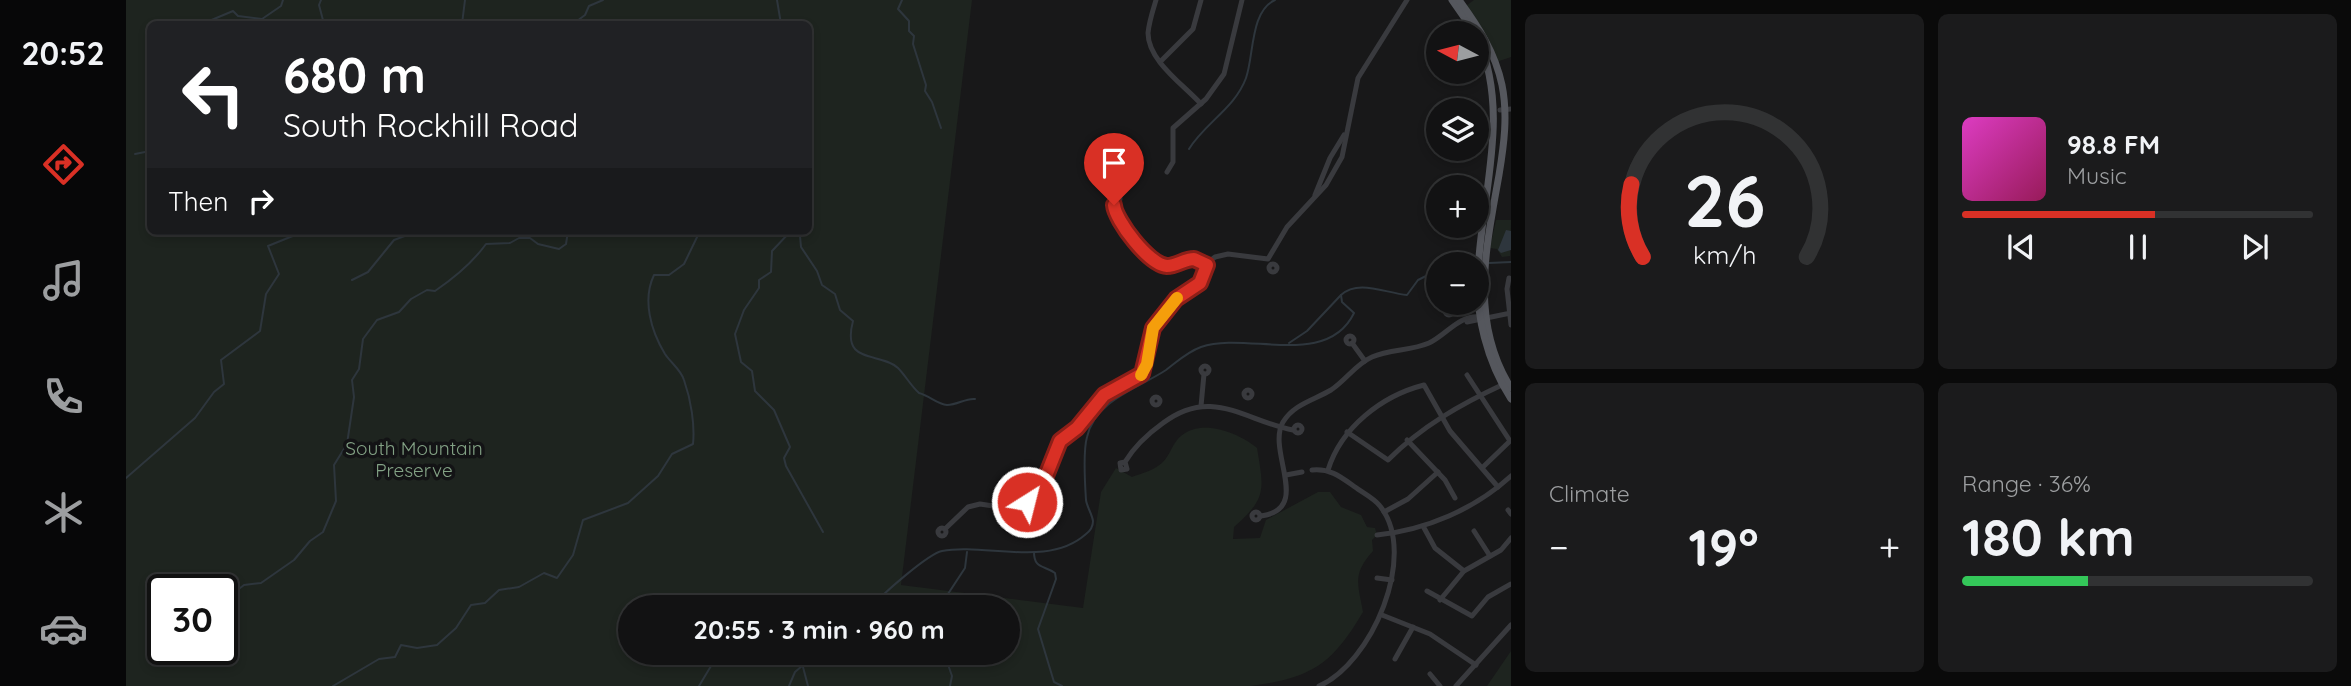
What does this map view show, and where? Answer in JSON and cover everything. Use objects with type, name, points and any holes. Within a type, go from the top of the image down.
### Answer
[{"type":"main road","points":[[1452,0],[1467,21]]},
{"type":"main road","points":[[1459,0],[1492,54],[1506,109],[1504,140],[1483,252]]},
{"type":"main road","points":[[1489,62],[1506,109]]},
{"type":"main road","points":[[1483,317],[1511,399]]},
{"type":"street","points":[[1156,0],[1149,39],[1161,61],[1201,103]]},
{"type":"street","points":[[1161,61],[1193,29],[1201,0]]},
{"type":"street","points":[[1167,172],[1173,162],[1173,128],[1219,83],[1228,64],[1242,0]]},
{"type":"street","points":[[945,529],[968,507],[980,504],[1013,509],[1023,506],[1046,476],[1060,441],[1077,428],[1104,395],[1142,374],[1153,328],[1176,299],[1200,283],[1207,265],[1220,255],[1270,261],[1287,228],[1313,200],[1340,162],[1357,78],[1407,0]]},
{"type":"street","points":[[1313,200],[1330,158],[1347,129]]},
{"type":"street","points":[[1330,158],[1340,162]]},
{"type":"street","points":[[1115,203],[1118,217],[1146,256],[1167,266],[1189,259],[1207,265]]},
{"type":"street","points":[[1509,278],[1511,325]]},
{"type":"street","points":[[1261,516],[1270,515],[1283,504],[1288,491],[1277,445],[1281,426],[1295,409],[1331,390],[1365,361],[1382,353],[1428,343],[1457,324],[1510,313]]},
{"type":"street","points":[[1452,315],[1457,324]]},
{"type":"street","points":[[1352,343],[1365,361]]},
{"type":"street","points":[[1201,407],[1204,374]]},
{"type":"street","points":[[1466,375],[1510,441],[1483,467]]},
{"type":"street","points":[[1328,471],[1334,451],[1347,432],[1388,401],[1424,385],[1456,438],[1498,487]]},
{"type":"street","points":[[1347,432],[1388,460],[1407,440],[1442,416],[1507,385]]},
{"type":"street","points":[[1241,412],[1245,397]]},
{"type":"street","points":[[1158,405],[1168,419]]},
{"type":"street","points":[[1125,462],[1146,437],[1184,409],[1201,407],[1241,412],[1293,430]]},
{"type":"street","points":[[1407,440],[1437,472],[1455,498]]},
{"type":"street","points":[[1312,470],[1328,471],[1373,499],[1384,512],[1390,534],[1392,580],[1382,615],[1338,675],[1319,686]]},
{"type":"street","points":[[1286,475],[1302,472]]},
{"type":"street","points":[[1384,512],[1408,499],[1437,472]]},
{"type":"street","points":[[1377,535],[1423,526],[1465,508],[1511,476]]},
{"type":"street","points":[[1423,526],[1433,550],[1464,571]]},
{"type":"street","points":[[1474,531],[1490,556]]},
{"type":"street","points":[[1440,600],[1464,571],[1490,556],[1511,538]]},
{"type":"street","points":[[1377,578],[1392,580]]},
{"type":"street","points":[[1427,591],[1472,616],[1488,597],[1511,584]]},
{"type":"street","points":[[1382,615],[1450,645],[1476,666]]},
{"type":"street","points":[[1456,686],[1511,625]]},
{"type":"street","points":[[1395,659],[1413,627]]},
{"type":"street","points":[[1430,674],[1440,686]]},
{"type":"green space","name":"South Mountain Preserve","points":[[126,0],[972,0],[901,585],[980,595],[618,595],[618,665],[1020,665],[1020,600],[1083,608],[1101,492],[1116,468],[1132,477],[1152,469],[1162,463],[1181,436],[1199,428],[1210,428],[1231,433],[1257,448],[1262,484],[1258,500],[1234,527],[1233,539],[1260,538],[1266,520],[1318,492],[1330,492],[1341,507],[1361,515],[1367,527],[1375,528],[1377,535],[1372,540],[1373,551],[1359,573],[1358,586],[1363,612],[1351,630],[1329,657],[1317,666],[1289,679],[1250,686],[126,686]]},
{"type":"green space","points":[[1474,0],[1511,0],[1511,57],[1493,63],[1489,55],[1489,21],[1473,21],[1466,6]]},
{"type":"green space","points":[[1496,220],[1511,220],[1510,256],[1502,257],[1497,249],[1490,248]]},
{"type":"green space","points":[[1511,651],[1511,686],[1487,686]]},
{"type":"shaded area","points":[[1506,230],[1511,231],[1511,250],[1501,253],[1498,250]]},
{"type":"waterway","points":[[209,21],[233,11],[238,16],[262,19],[281,6],[283,0]]},
{"type":"waterway","points":[[321,0],[319,5],[323,21]]},
{"type":"waterway","points":[[462,21],[465,0]]},
{"type":"waterway","points":[[577,21],[585,15],[589,6],[603,0]]},
{"type":"waterway","points":[[777,0],[780,21]]},
{"type":"waterway","points":[[902,0],[898,9],[909,21],[909,31],[914,36],[913,44],[926,85],[925,91],[941,128]]},
{"type":"waterway","points":[[1189,149],[1241,89],[1249,69],[1257,24],[1261,14],[1275,0]]},
{"type":"waterway","points":[[135,154],[147,152]]},
{"type":"waterway","points":[[126,478],[195,418],[214,392],[224,384],[221,360],[260,331],[266,294],[279,274],[268,246],[295,235]]},
{"type":"waterway","points":[[352,280],[368,272],[394,240],[407,235]]},
{"type":"waterway","points":[[238,590],[244,585],[261,583],[294,560],[310,541],[323,532],[336,501],[334,465],[347,444],[354,397],[352,380],[359,369],[363,339],[377,320],[399,312],[411,299],[427,290],[435,291],[463,269],[486,244],[510,243],[519,238],[530,238],[538,244],[559,249],[566,244],[567,235]]},
{"type":"waterway","points":[[333,686],[379,659],[395,657],[401,645],[417,648],[437,645],[456,628],[471,605],[485,603],[499,590],[519,587],[544,573],[557,578],[573,555],[583,520],[628,503],[658,476],[672,454],[693,444],[693,421],[683,376],[665,354],[656,335],[650,315],[649,295],[654,275],[669,275],[684,264],[698,235]]},
{"type":"waterway","points":[[787,235],[772,251],[771,272],[759,280],[759,288],[744,310],[735,334],[741,362],[752,371],[755,391],[774,410],[790,447],[784,458],[786,466],[823,532]]},
{"type":"waterway","points":[[792,235],[800,236],[801,247],[817,271],[822,285],[835,294],[840,310],[853,321],[852,345],[857,351],[898,368],[919,393],[940,403],[951,405],[975,399]]},
{"type":"waterway","points":[[1489,263],[1511,262]]},
{"type":"waterway","points":[[884,595],[926,559],[942,551],[1054,550],[1071,544],[1086,534],[1093,521],[1086,500],[1085,468],[1086,443],[1092,424],[1108,404],[1166,370],[1191,351],[1219,343],[1284,345],[1325,340],[1342,330],[1354,313],[1342,302],[1341,295],[1348,290],[1364,287],[1407,295],[1418,280],[1426,276]]},
{"type":"waterway","points":[[1289,343],[1307,331],[1341,295]]},
{"type":"waterway","points":[[947,595],[965,568],[967,552]]},
{"type":"waterway","points":[[1034,552],[1038,564],[1055,573],[1056,579],[1038,629],[1054,682],[1062,686]]},
{"type":"waterway","points":[[699,686],[712,665]]},
{"type":"waterway","points":[[789,686],[795,672],[803,665]]},
{"type":"waterway","points":[[948,665],[952,676],[950,686]]},
{"type":"waterway","points":[[803,667],[808,686]]},
{"type":"slow traffic","points":[[1141,375],[1147,364],[1153,328],[1177,298]]},
{"type":"route","points":[[1027,502],[1053,464],[1055,450],[1060,441],[1077,428],[1104,395],[1140,377],[1147,364],[1153,328],[1176,299],[1200,283],[1207,265],[1194,259],[1167,266],[1152,260],[1143,253],[1118,217],[1114,205]]}]
